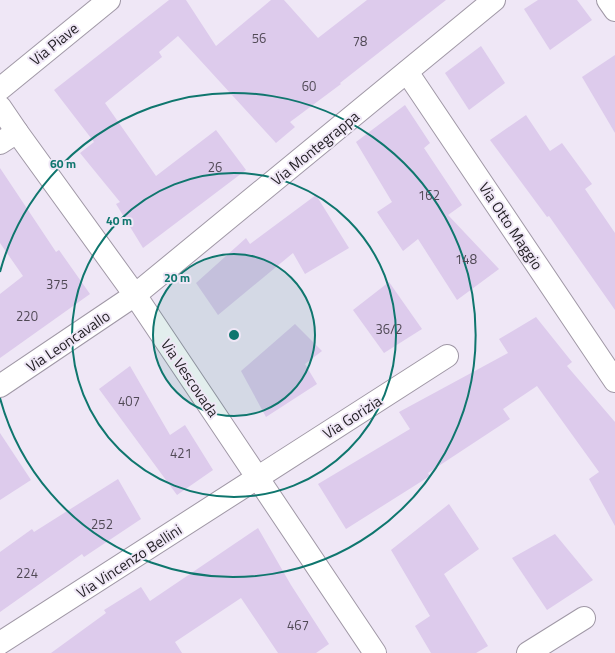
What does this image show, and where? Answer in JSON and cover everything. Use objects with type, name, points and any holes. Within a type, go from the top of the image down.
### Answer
[{"type":"street","name":"Via Piave","points":[[0,89],[109,0]]},
{"type":"street","name":"Via Montegrappa","points":[[135,295],[494,0]]},
{"type":"street","points":[[608,0],[615,10]]},
{"type":"street","name":"Via Otto Maggio","points":[[407,72],[615,381]]},
{"type":"street","name":"Via Vescovada","points":[[0,107],[8,137],[135,295],[375,653]]},
{"type":"street","name":"Via Leoncavallo","points":[[0,386],[135,295]]},
{"type":"street","name":"Via Gorizia","points":[[257,478],[447,356]]},
{"type":"street","name":"Via Vincenzo Bellini","points":[[0,643],[257,478]]},
{"type":"street","points":[[528,653],[584,618]]},
{"type":"building","points":[[169,0],[186,0],[216,46],[271,0],[284,0],[318,38],[367,0],[446,0],[340,83],[341,84],[290,122],[295,127],[276,143],[178,36],[159,52],[162,57],[105,103],[156,176],[216,130],[246,170],[143,248],[116,204],[120,202],[80,153],[94,142],[54,90]]},
{"type":"building","points":[[538,0],[577,0],[592,20],[550,50],[524,9]]},
{"type":"building","points":[[481,46],[505,83],[469,110],[445,73]]},
{"type":"building","points":[[615,55],[615,133],[582,77]]},
{"type":"building","points":[[405,105],[430,143],[424,148],[462,205],[448,215],[499,269],[457,300],[418,239],[403,251],[377,212],[392,202],[356,142]]},
{"type":"building","points":[[526,115],[550,151],[562,143],[592,184],[585,189],[615,233],[615,310],[549,216],[547,217],[490,140]]},
{"type":"building","points":[[0,168],[56,252],[59,250],[90,294],[0,358],[0,294],[23,276],[0,243]]},
{"type":"building","points":[[316,195],[349,248],[305,274],[293,253],[218,315],[196,283],[246,238],[250,244]]},
{"type":"building","points":[[389,282],[422,329],[384,353],[353,310]]},
{"type":"building","points":[[536,317],[572,362],[567,366],[615,422],[615,526],[589,479],[599,472],[537,386],[503,409],[510,419],[428,473],[430,476],[346,529],[318,484],[410,429],[399,412],[508,353],[499,339]]},
{"type":"building","points":[[295,324],[322,351],[305,364],[317,384],[266,417],[241,371]]},
{"type":"building","points":[[130,366],[170,435],[185,425],[213,470],[177,495],[99,389]]},
{"type":"building","points":[[0,433],[31,480],[0,500]]},
{"type":"building","points":[[118,479],[141,519],[84,557],[82,554],[0,612],[0,552],[32,529],[34,532]]},
{"type":"building","points":[[449,504],[479,549],[444,574],[488,646],[476,653],[431,653],[415,626],[430,616],[391,550]]},
{"type":"building","points":[[258,528],[291,585],[329,644],[316,653],[278,653],[241,598],[175,642],[182,653],[51,653],[106,613],[104,610],[141,587],[150,601]]},
{"type":"building","points":[[555,534],[593,580],[547,610],[512,558]]}]
